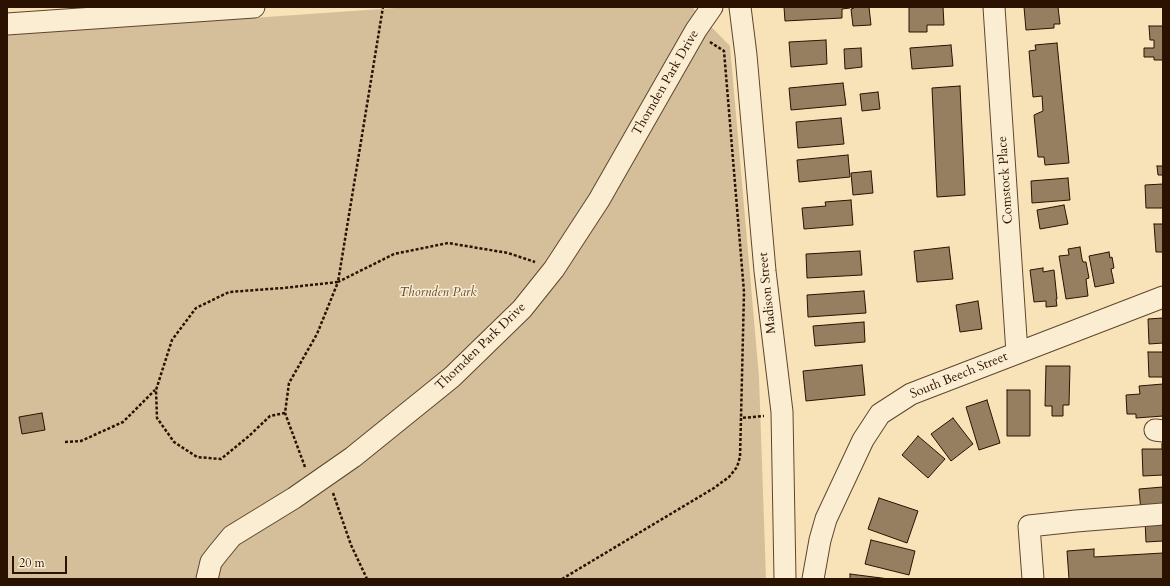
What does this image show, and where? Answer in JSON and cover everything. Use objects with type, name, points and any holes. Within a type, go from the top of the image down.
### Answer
[{"type":"street","points":[[7,24],[72,13],[254,7]]},
{"type":"street","name":"Thornden Park Drive","points":[[207,579],[211,562],[232,536],[312,486],[353,457],[452,377],[522,310],[554,269],[599,200],[695,33],[712,7]]},
{"type":"street","name":"Madison Street","points":[[740,7],[746,55],[765,271],[782,412],[785,579]]},
{"type":"street","name":"Comstock Place","points":[[994,7],[1017,353]]},
{"type":"street","name":"South Beech Street","points":[[813,579],[820,540],[826,519],[863,440],[880,414],[911,394],[1163,297]]},
{"type":"street","points":[[1033,579],[1029,526],[1076,520],[1163,514]]},
{"type":"path","points":[[367,579],[351,545],[331,487],[312,486],[285,413],[289,383],[318,334],[338,282],[383,7]]},
{"type":"path","points":[[562,579],[729,478],[737,467],[740,457],[744,292],[724,51],[695,33]]},
{"type":"path","points":[[285,413],[270,416],[249,436],[221,458],[197,456],[174,442],[157,418],[156,390],[172,340],[196,308],[229,292],[338,282],[394,254],[448,243],[508,253],[554,269]]},
{"type":"path","points":[[65,442],[81,441],[123,422],[156,390]]},
{"type":"path","points":[[741,418],[764,416],[782,412]]},
{"type":"green space","name":"Thornden Park","points":[[410,7],[692,7],[730,46],[759,377],[766,579],[7,579],[7,35]]},
{"type":"building","points":[[784,7],[850,8],[842,9],[842,18],[785,21]]},
{"type":"building","points":[[854,7],[869,7],[871,25],[853,26],[851,9]]},
{"type":"building","points":[[909,7],[943,7],[944,25],[927,25],[927,32],[909,32]]},
{"type":"building","points":[[1024,7],[1058,7],[1060,24],[1054,24],[1054,28],[1026,30]]},
{"type":"building","points":[[1149,26],[1163,26],[1163,60],[1154,60],[1154,57],[1144,57],[1144,48],[1154,48],[1154,40],[1150,40]]},
{"type":"building","points":[[826,40],[827,64],[791,67],[789,42]]},
{"type":"building","points":[[1057,43],[1069,163],[1045,165],[1044,157],[1038,157],[1034,115],[1043,111],[1042,96],[1033,97],[1029,51],[1036,50],[1035,45]]},
{"type":"building","points":[[951,45],[953,66],[912,69],[910,48]]},
{"type":"building","points":[[861,48],[862,67],[845,69],[844,49]]},
{"type":"building","points":[[843,83],[846,105],[791,110],[789,88]]},
{"type":"building","points":[[960,86],[965,195],[937,197],[932,88]]},
{"type":"building","points":[[878,92],[880,109],[862,111],[860,94]]},
{"type":"building","points":[[841,118],[844,144],[798,148],[796,122]]},
{"type":"building","points":[[848,155],[850,177],[799,182],[797,160]]},
{"type":"building","points":[[1157,166],[1163,166],[1163,175],[1158,175]]},
{"type":"building","points":[[871,171],[873,193],[853,195],[851,173]]},
{"type":"building","points":[[1068,178],[1070,200],[1032,203],[1031,181]]},
{"type":"building","points":[[1163,184],[1163,208],[1146,208],[1145,185]]},
{"type":"building","points":[[851,200],[853,225],[804,229],[802,208],[826,206],[825,202]]},
{"type":"building","points":[[1064,205],[1068,224],[1040,229],[1037,210]]},
{"type":"building","points":[[1154,224],[1163,224],[1163,252],[1156,252]]},
{"type":"building","points":[[949,247],[953,279],[917,282],[914,251]]},
{"type":"building","points":[[1080,247],[1083,262],[1086,262],[1089,278],[1086,279],[1088,296],[1066,299],[1059,256],[1069,255],[1068,249]]},
{"type":"building","points":[[860,251],[862,275],[807,278],[806,254]]},
{"type":"building","points":[[1109,252],[1110,258],[1112,257],[1114,268],[1111,269],[1114,283],[1095,287],[1089,256]]},
{"type":"building","points":[[1043,268],[1043,272],[1054,270],[1057,306],[1046,307],[1046,301],[1034,302],[1030,270]]},
{"type":"building","points":[[864,291],[866,313],[808,317],[807,295]]},
{"type":"building","points":[[978,301],[982,329],[960,332],[956,305]]},
{"type":"building","points":[[1163,318],[1163,343],[1149,344],[1148,319]]},
{"type":"building","points":[[864,322],[865,342],[815,346],[813,326]]},
{"type":"building","points":[[1148,352],[1163,352],[1163,377],[1149,377]]},
{"type":"building","points":[[862,365],[865,395],[806,401],[803,371]]},
{"type":"building","points":[[1046,366],[1070,366],[1069,405],[1063,405],[1063,416],[1052,416],[1052,406],[1045,406]]},
{"type":"building","points":[[1163,384],[1163,416],[1136,418],[1136,414],[1127,414],[1126,395],[1140,394],[1139,386]]},
{"type":"building","points":[[1007,390],[1030,390],[1030,436],[1007,436]]},
{"type":"building","points":[[987,400],[1000,443],[979,450],[966,407]]},
{"type":"building","points":[[42,413],[45,430],[22,434],[19,417]]},
{"type":"building","points":[[953,418],[973,444],[951,461],[931,434]]},
{"type":"building","points":[[918,436],[945,459],[928,478],[902,455]]},
{"type":"building","points":[[1162,444],[1163,475],[1143,476],[1142,449],[1162,449]]},
{"type":"building","points":[[1163,487],[1163,510],[1141,512],[1139,489]]},
{"type":"building","points":[[879,498],[918,511],[907,543],[868,529]]},
{"type":"building","points":[[1163,519],[1163,541],[1146,542],[1145,520]]},
{"type":"building","points":[[871,540],[915,551],[909,575],[865,564]]},
{"type":"building","points":[[1094,549],[1094,557],[1163,553],[1163,579],[1069,579],[1067,551]]},
{"type":"building","points":[[850,574],[889,579],[850,579]]}]
